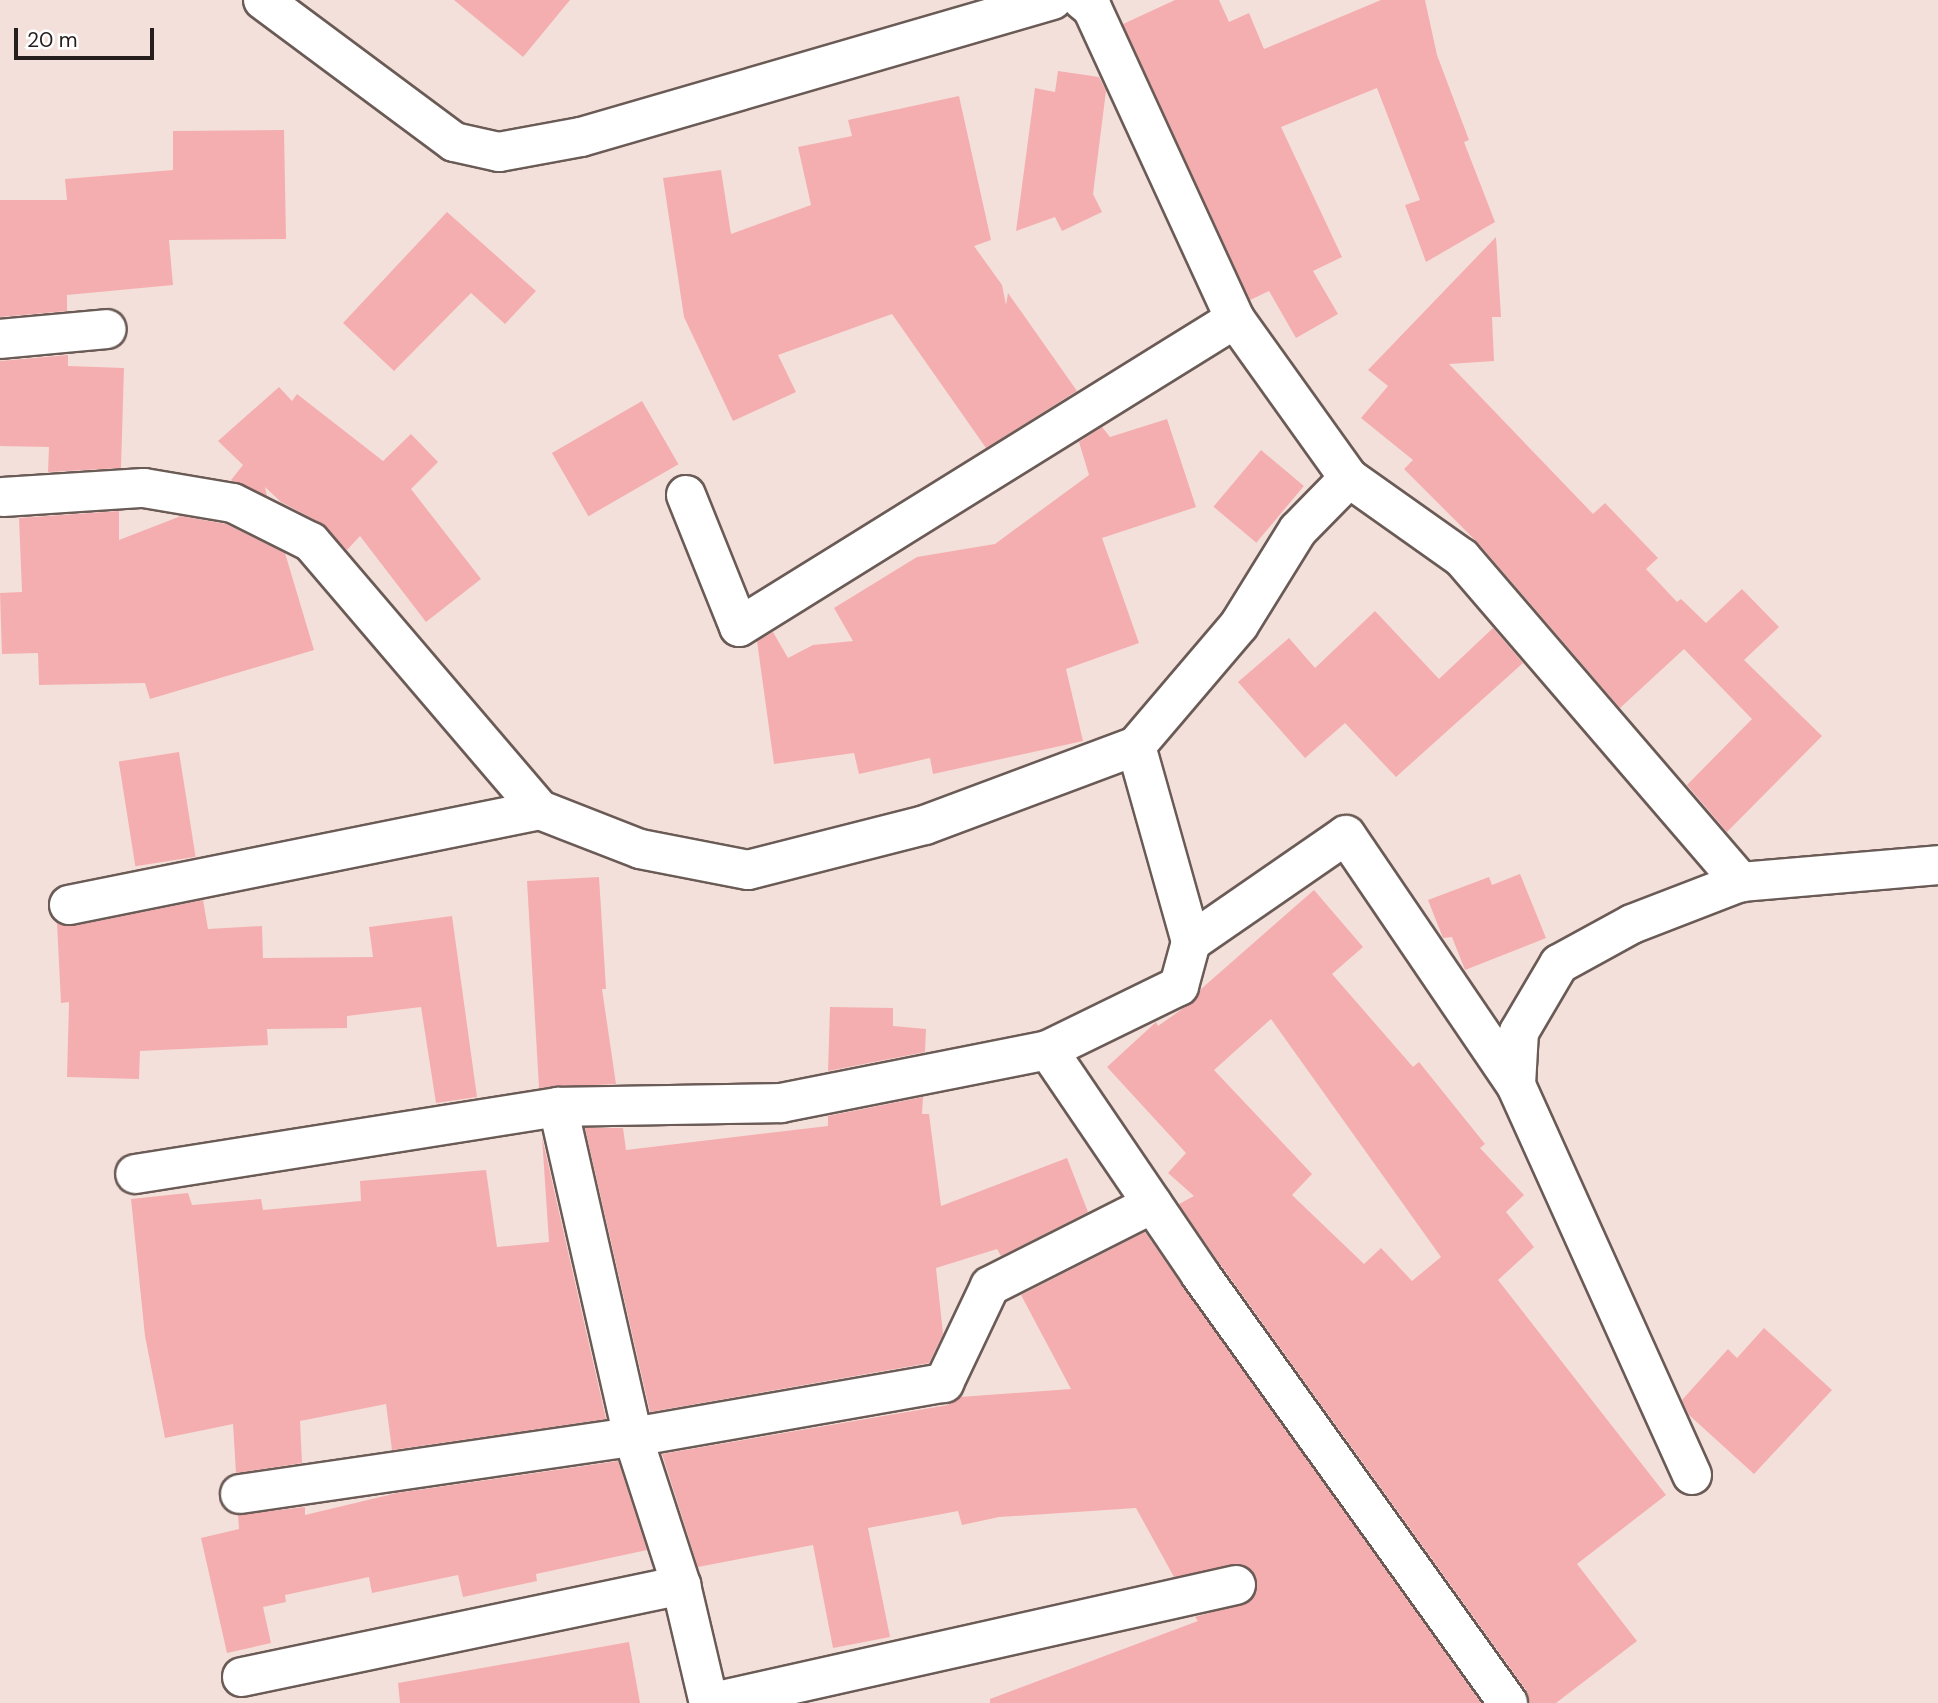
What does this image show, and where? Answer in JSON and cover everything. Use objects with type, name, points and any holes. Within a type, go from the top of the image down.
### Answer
[{"type":"street","points":[[263,0],[454,142],[499,152],[581,137],[1052,0]]},
{"type":"street","points":[[1082,0],[1092,8],[1235,319],[1349,478],[1462,558],[1741,882]]},
{"type":"street","points":[[686,495],[739,627],[1235,319]]},
{"type":"street","points":[[0,338],[107,328]]},
{"type":"street","points":[[3,497],[144,488],[233,503],[311,542],[540,810],[640,849],[748,870],[925,825],[1136,746],[1239,625],[1298,530],[1349,478]]},
{"type":"street","points":[[135,1174],[558,1107],[781,1103],[1048,1050],[1179,986],[1191,942],[1136,746]]},
{"type":"street","points":[[69,905],[540,810]]},
{"type":"street","points":[[1191,942],[1346,835],[1516,1085],[1692,1475]]},
{"type":"street","points":[[1516,1085],[1519,1032],[1559,964],[1632,924],[1741,882],[1938,865]]},
{"type":"street","points":[[1048,1050],[1152,1204],[1508,1703]]},
{"type":"street","points":[[558,1107],[633,1437],[681,1585],[709,1703],[1236,1585]]},
{"type":"street","points":[[240,1494],[633,1437],[944,1383],[990,1286],[1152,1204]]},
{"type":"street","points":[[242,1677],[681,1585]]},
{"type":"building","points":[[454,0],[570,0],[523,57]]},
{"type":"building","points":[[1175,0],[1219,0],[1229,22],[1249,13],[1264,49],[1381,0],[1425,0],[1437,55],[1469,140],[1464,142],[1495,222],[1426,262],[1405,205],[1420,200],[1377,88],[1281,127],[1342,257],[1313,271],[1338,314],[1296,338],[1269,291],[1250,300],[1123,24]]},
{"type":"building","points":[[1058,71],[1099,77],[1106,91],[1093,194],[1102,212],[1062,231],[1055,217],[1016,231],[1035,88],[1055,92]]},
{"type":"building","points":[[959,96],[991,240],[974,246],[1002,285],[1006,305],[1008,293],[1077,391],[986,448],[892,314],[778,355],[796,392],[733,421],[684,317],[663,178],[721,170],[731,234],[811,205],[798,147],[852,136],[848,120]]},
{"type":"building","points":[[284,130],[286,239],[169,240],[173,285],[67,295],[67,311],[0,317],[0,200],[67,200],[65,179],[173,170],[173,131]]},
{"type":"building","points":[[447,212],[536,291],[505,324],[471,293],[394,371],[343,323]]},
{"type":"building","points":[[1496,237],[1501,317],[1492,317],[1494,361],[1449,364],[1593,514],[1605,503],[1658,558],[1646,569],[1677,602],[1681,599],[1706,623],[1742,589],[1779,627],[1744,660],[1822,736],[1727,832],[1687,785],[1752,719],[1684,649],[1620,708],[1479,544],[1404,469],[1413,460],[1361,418],[1388,386],[1368,370]]},
{"type":"building","points":[[68,355],[68,366],[124,368],[121,468],[48,472],[49,447],[0,446],[0,361]]},
{"type":"building","points":[[279,387],[292,401],[297,394],[383,461],[411,434],[438,462],[411,489],[481,579],[426,622],[360,536],[347,550],[321,523],[281,502],[265,487],[267,496],[231,480],[243,465],[218,441]]},
{"type":"building","points":[[642,401],[678,464],[588,516],[552,453]]},
{"type":"building","points":[[1167,419],[1196,507],[1102,538],[1139,643],[1066,669],[1083,741],[933,774],[930,758],[859,774],[854,753],[774,764],[757,641],[773,632],[788,658],[813,645],[853,641],[834,608],[917,557],[995,544],[1089,475],[1079,442],[1102,427],[1110,437]]},
{"type":"building","points":[[1261,450],[1304,486],[1256,543],[1213,507]]},
{"type":"building","points":[[119,511],[119,540],[181,516],[226,524],[285,553],[314,650],[150,699],[145,683],[39,685],[38,653],[2,654],[0,593],[22,592],[19,518]]},
{"type":"building","points":[[1375,611],[1439,679],[1493,628],[1523,663],[1396,777],[1345,723],[1305,758],[1238,682],[1289,638],[1315,668]]},
{"type":"building","points":[[179,752],[196,857],[135,866],[119,762]]},
{"type":"building","points":[[1520,874],[1546,938],[1465,970],[1452,937],[1443,938],[1428,900],[1489,877],[1492,885]]},
{"type":"building","points":[[599,877],[606,989],[602,989],[616,1084],[539,1088],[527,881]]},
{"type":"building","points":[[1314,890],[1363,947],[1332,974],[1413,1067],[1419,1062],[1485,1144],[1480,1148],[1524,1195],[1506,1212],[1534,1247],[1498,1280],[1666,1495],[1577,1564],[1637,1641],[1556,1703],[1530,1703],[1526,1690],[1179,1204],[1194,1196],[1168,1173],[1186,1153],[1107,1067],[1156,1022],[1158,1026],[1195,1000],[1201,989]],"holes":[[[1271,1019],[1441,1257],[1412,1281],[1381,1248],[1364,1264],[1292,1195],[1312,1174],[1214,1070]]]},
{"type":"building","points":[[203,900],[208,929],[262,926],[263,958],[373,957],[369,927],[452,916],[477,1097],[436,1103],[421,1007],[347,1016],[347,1028],[267,1029],[268,1045],[140,1051],[139,1079],[67,1077],[69,1002],[61,1003],[57,923],[73,926]]},
{"type":"building","points":[[830,1007],[893,1008],[893,1026],[926,1029],[925,1052],[828,1071]]},
{"type":"building","points":[[923,1097],[922,1114],[929,1114],[941,1206],[1067,1158],[1088,1212],[1001,1256],[997,1249],[936,1268],[943,1334],[929,1363],[650,1412],[585,1128],[623,1128],[626,1150],[828,1126],[828,1116]]},
{"type":"building","points":[[542,1137],[606,1419],[392,1450],[386,1404],[300,1421],[302,1463],[236,1473],[233,1424],[165,1438],[145,1336],[131,1199],[188,1193],[192,1205],[261,1199],[263,1210],[361,1201],[360,1181],[486,1170],[497,1247],[549,1242]]},
{"type":"building","points":[[1145,1232],[1481,1703],[990,1703],[990,1699],[1198,1621],[1195,1617],[1251,1601],[1257,1580],[1242,1564],[1174,1577],[1136,1508],[999,1517],[962,1525],[958,1511],[868,1528],[890,1637],[833,1648],[813,1545],[698,1567],[662,1454],[948,1405],[960,1397],[1071,1389],[1021,1295]]},
{"type":"building","points":[[1764,1328],[1832,1390],[1754,1474],[1689,1415],[1682,1400],[1728,1349],[1737,1358]]},
{"type":"building","points":[[618,1461],[647,1550],[536,1574],[537,1581],[463,1597],[458,1575],[372,1593],[369,1577],[285,1595],[286,1602],[263,1607],[271,1643],[227,1653],[201,1538],[239,1529],[238,1515],[305,1507],[305,1515],[397,1493]]},
{"type":"building","points":[[629,1642],[640,1703],[400,1703],[398,1683]]}]
